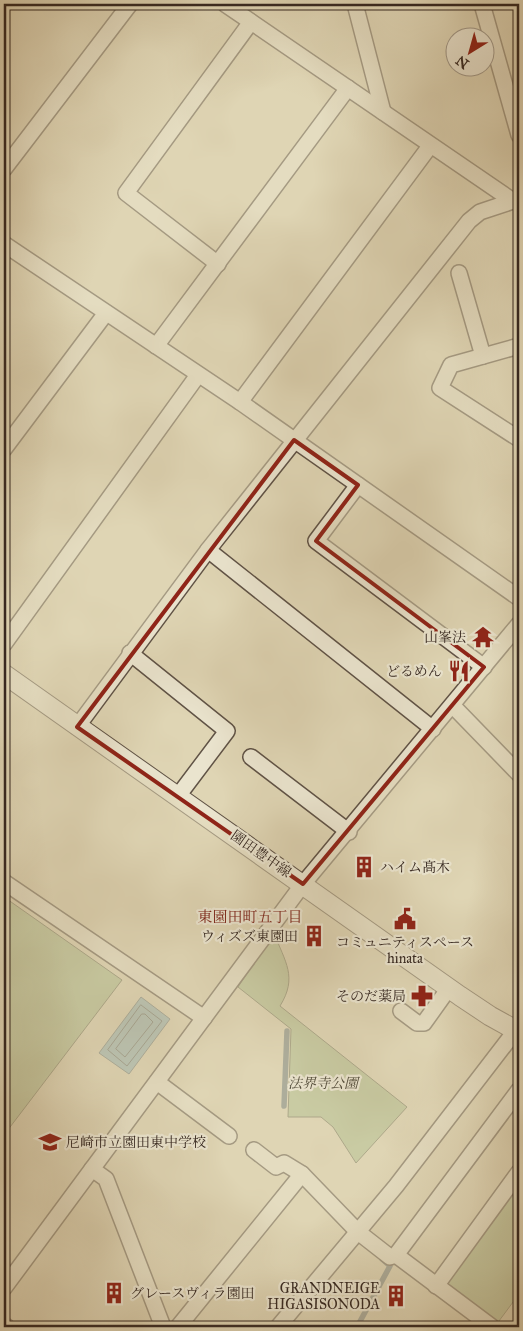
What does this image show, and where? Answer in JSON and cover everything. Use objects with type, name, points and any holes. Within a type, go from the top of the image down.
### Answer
[{"type":"street","points":[[4,169],[130,4]]},
{"type":"street","points":[[225,4],[430,146],[516,200]]},
{"type":"street","points":[[355,4],[383,112]]},
{"type":"street","points":[[482,4],[519,135]]},
{"type":"street","points":[[218,264],[126,193],[252,22]]},
{"type":"street","points":[[156,346],[348,88]]},
{"type":"street","points":[[240,402],[430,146]]},
{"type":"street","points":[[77,727],[208,550],[473,217],[480,212],[516,200]]},
{"type":"street","points":[[5,249],[106,312],[240,402],[519,598]]},
{"type":"street","points":[[459,273],[483,356]]},
{"type":"street","points":[[4,448],[106,312]]},
{"type":"street","points":[[519,346],[451,365],[440,388],[519,439]]},
{"type":"street","points":[[4,644],[198,375]]},
{"type":"street","points":[[358,485],[316,541],[484,666]]},
{"type":"street","points":[[208,550],[433,729]]},
{"type":"street","points":[[4,1288],[303,884],[349,832],[519,624]]},
{"type":"street","points":[[130,653],[228,731],[178,796]]},
{"type":"street","name":"園田豊中線","points":[[4,674],[449,988],[490,1016],[518,1031]]},
{"type":"street","points":[[453,706],[519,774]]},
{"type":"street","points":[[251,757],[349,832]]},
{"type":"street","points":[[4,882],[204,1018]]},
{"type":"street","points":[[401,1011],[417,1023],[424,1022],[449,988]]},
{"type":"street","points":[[278,1327],[356,1235],[518,1031]]},
{"type":"street","points":[[157,1082],[229,1136]]},
{"type":"street","points":[[254,1150],[276,1167],[284,1163],[302,1174],[356,1235],[390,1257],[396,1255],[519,1090]]},
{"type":"street","points":[[92,1169],[106,1179],[163,1327]]},
{"type":"street","points":[[436,1286],[519,1172]]},
{"type":"street","points":[[178,1327],[302,1174]]},
{"type":"street","points":[[396,1255],[492,1327]]},
{"type":"highlighted area","points":[[294,440],[358,485],[316,541],[484,667],[303,884],[77,727]]},
{"type":"green space","points":[[4,897],[122,980],[4,1135]]},
{"type":"green space","name":"法界寺公園","points":[[274,933],[288,970],[289,978],[285,996],[280,1006],[407,1107],[356,1163],[333,1127],[321,1117],[288,1117],[291,1029],[238,987]]},
{"type":"green space","points":[[519,1180],[519,1294],[496,1325],[445,1286]]},
{"type":"water","points":[[141,997],[170,1019],[129,1074],[99,1053]]},
{"type":"waterway","points":[[284,1106],[287,1031]]},
{"type":"waterway","points":[[357,1327],[390,1266],[382,1259]]},
{"type":"place","name":"山峯法","points":[[483,637]]},
{"type":"place","name":"どるめん","points":[[459,671]]},
{"type":"place","name":"ハイム髙木","points":[[364,867]]},
{"type":"place","name":"コミュニティスペース hinata","points":[[405,919]]},
{"type":"place","name":"ウィズズ東園田","points":[[314,936]]},
{"type":"place","name":"そのだ薬局","points":[[422,996]]},
{"type":"place","name":"尼崎市立園田東中学校","points":[[50,1142]]},
{"type":"place","name":"グレースヴィラ園田","points":[[114,1293]]},
{"type":"place","name":"GRANDNEIGE HIGASISONODA","points":[[396,1296]]},
{"type":"district","name":"東園田町五丁目","points":[[250,917]]}]
